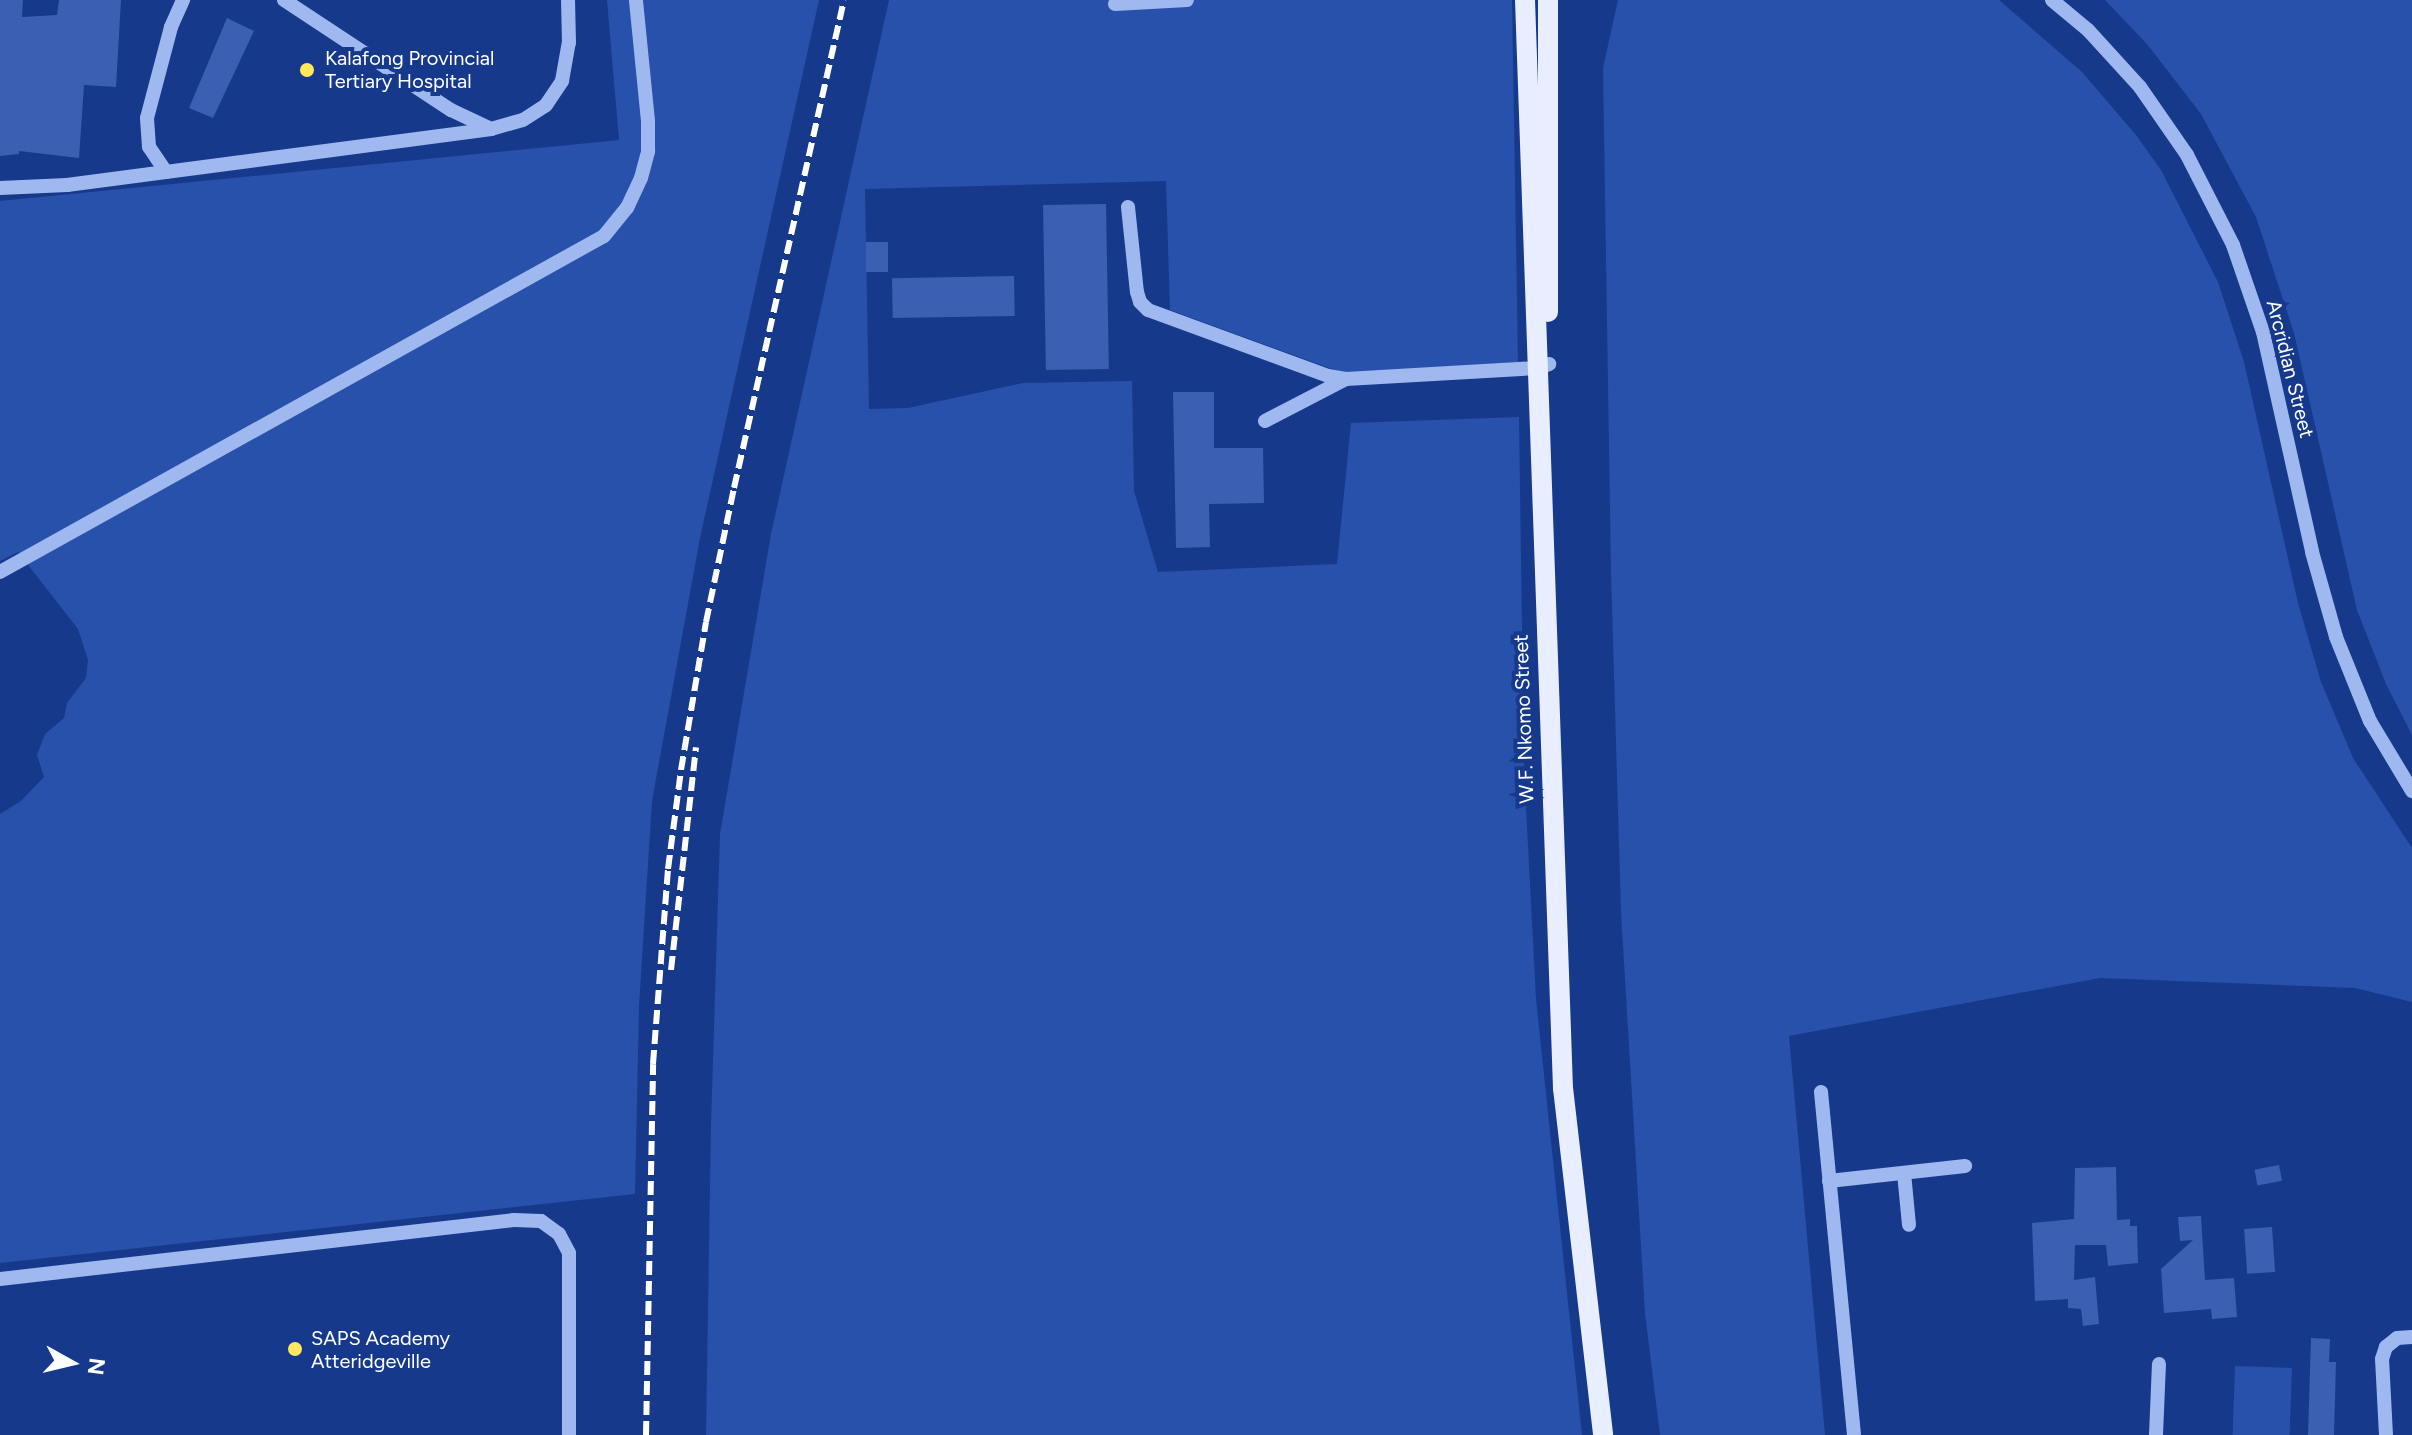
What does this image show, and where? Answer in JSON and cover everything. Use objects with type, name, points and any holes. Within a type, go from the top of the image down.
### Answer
[{"type":"main road","name":"W.F. Nkomo Street","points":[[1525,0],[1573,1075],[1616,1435]]},
{"type":"main road","name":"W.F. Nkomo Street","points":[[1548,0],[1543,366],[1563,1088],[1603,1435]]},
{"type":"street","points":[[166,172],[149,147],[147,118],[171,27],[183,0]]},
{"type":"street","points":[[284,0],[451,110],[491,129]]},
{"type":"street","points":[[0,188],[67,185],[491,129],[523,120],[546,105],[562,81],[569,43],[568,0]]},
{"type":"street","points":[[0,572],[604,236],[627,208],[641,178],[648,151],[636,0]]},
{"type":"street","points":[[1115,4],[1187,0]]},
{"type":"street","name":"Arcridian Street","points":[[2052,0],[2088,30],[2140,87],[2187,155],[2233,245],[2263,332],[2312,552],[2336,637],[2370,721],[2412,791]]},
{"type":"street","points":[[1128,207],[1137,292],[1140,302],[1148,310],[1328,376],[1346,379],[1543,366]]},
{"type":"street","points":[[1265,421],[1346,379]]},
{"type":"street","points":[[1821,1092],[1854,1435]]},
{"type":"street","points":[[1829,1181],[1965,1166]]},
{"type":"street","points":[[1904,1173],[1909,1225]]},
{"type":"street","points":[[0,1279],[514,1220],[541,1221],[559,1234],[569,1253],[569,1435]]},
{"type":"street","points":[[2386,1435],[2382,1359],[2386,1347],[2397,1338],[2412,1337]]},
{"type":"street","points":[[2156,1435],[2159,1364]]},
{"type":"shaded area","points":[[607,0],[819,0],[700,538],[652,801],[639,1006],[635,1194],[0,1263],[0,814],[21,801],[44,777],[37,755],[45,734],[64,718],[67,703],[86,678],[88,660],[78,629],[18,552],[0,561],[0,201],[619,140]]},
{"type":"shaded area","points":[[889,0],[1512,0],[1518,362],[1343,373],[1170,310],[1166,181],[865,189],[869,409],[908,408],[1023,383],[1132,381],[1134,491],[1158,572],[1337,564],[1351,423],[1519,417],[1524,769],[1536,999],[1582,1435],[706,1435],[720,834],[771,534]]},
{"type":"shaded area","points":[[1618,0],[1999,0],[2082,72],[2136,135],[2161,170],[2218,282],[2244,362],[2298,603],[2321,682],[2353,758],[2412,848],[2412,1002],[2355,988],[2100,978],[1789,1036],[1825,1435],[1660,1435],[1645,1313],[1621,912],[1611,573],[1603,68]]},
{"type":"shaded area","points":[[2105,0],[2412,0],[2412,735],[2386,684],[2357,610],[2294,333],[2256,217],[2201,114],[2147,44]]},
{"type":"shaded area","points":[[2235,1366],[2292,1368],[2290,1435],[2233,1435]]},
{"type":"building","points":[[0,0],[23,0],[22,17],[57,15],[59,0],[121,0],[116,87],[84,85],[79,158],[19,151],[19,154],[0,156]]},
{"type":"building","points":[[227,18],[254,31],[213,118],[189,108]]},
{"type":"building","points":[[1106,204],[1109,369],[1046,370],[1043,205]]},
{"type":"building","points":[[866,242],[888,242],[888,272],[866,272]]},
{"type":"building","points":[[1014,276],[1015,316],[893,318],[892,278]]},
{"type":"building","points":[[1173,392],[1214,392],[1214,448],[1263,448],[1264,503],[1209,504],[1210,547],[1176,548]]},
{"type":"building","points":[[2279,1165],[2282,1181],[2258,1185],[2254,1170]]},
{"type":"building","points":[[2116,1167],[2117,1220],[2130,1219],[2130,1226],[2137,1226],[2138,1263],[2108,1266],[2106,1245],[2075,1245],[2074,1280],[2095,1277],[2099,1324],[2083,1326],[2081,1309],[2068,1308],[2068,1299],[2035,1301],[2032,1223],[2074,1219],[2075,1168]]},
{"type":"building","points":[[2201,1216],[2205,1280],[2234,1278],[2237,1317],[2212,1319],[2211,1309],[2164,1313],[2161,1269],[2193,1240],[2180,1241],[2178,1217]]},
{"type":"building","points":[[2272,1227],[2275,1272],[2247,1274],[2244,1229]]},
{"type":"building","points":[[2311,1338],[2330,1339],[2329,1362],[2336,1362],[2334,1435],[2308,1435]]},
{"type":"railway","points":[[646,1435],[653,1064],[668,869],[681,770],[706,622],[734,488],[844,0]]},
{"type":"railway","points":[[671,970],[696,747]]},
{"type":"place","name":"Kalafong Provincial Tertiary Hospital","points":[[307,70]]},
{"type":"place","name":"SAPS Academy Atteridgeville","points":[[295,1349]]}]
